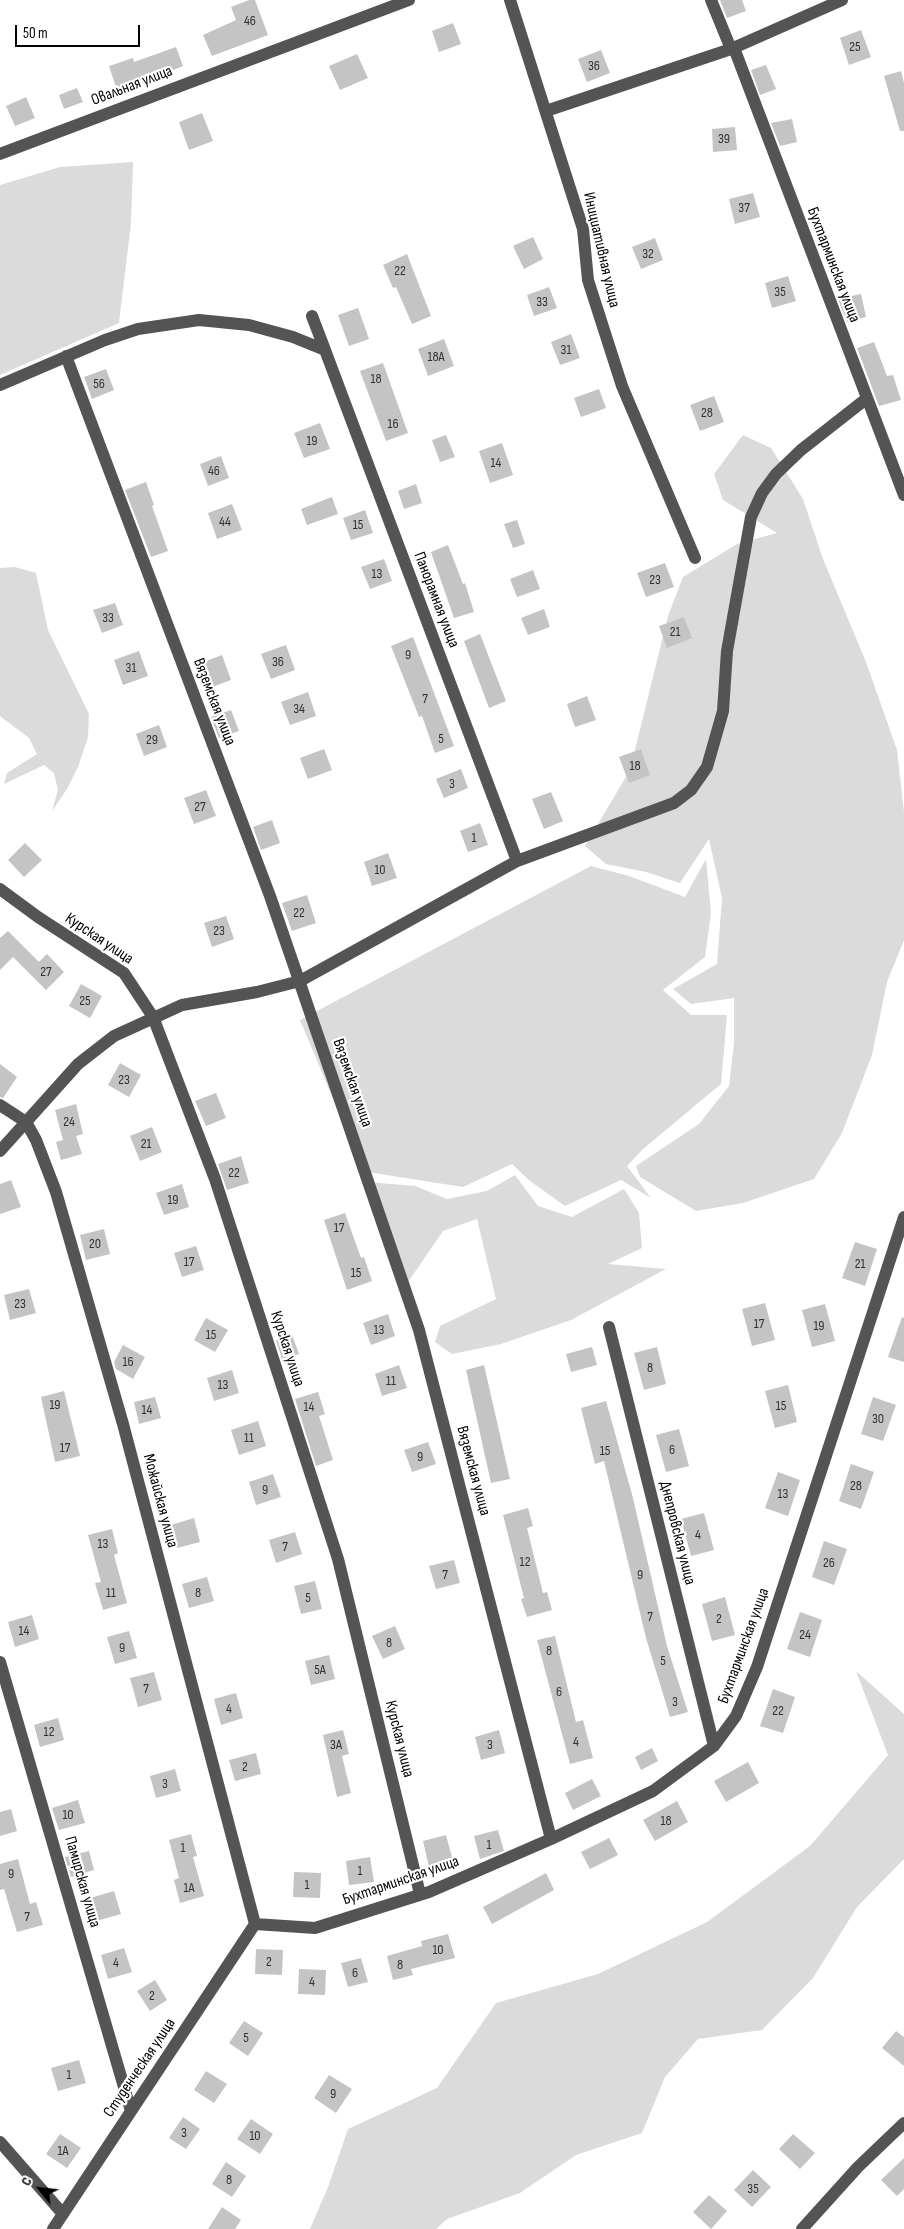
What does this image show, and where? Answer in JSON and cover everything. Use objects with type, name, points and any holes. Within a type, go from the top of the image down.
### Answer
[{"type":"street","name":"Овальная улица","points":[[0,154],[276,48],[409,0]]},
{"type":"street","name":"Инициативная улица","points":[[510,0],[583,229],[588,280],[622,386],[695,558]]},
{"type":"street","name":"Бухтарминская улица","points":[[711,0],[731,48],[734,48],[904,496]]},
{"type":"street","points":[[546,111],[731,48],[842,0]]},
{"type":"street","name":"Панорамная улица","points":[[312,316],[517,861]]},
{"type":"street","points":[[0,385],[66,356],[138,329],[199,320],[248,325],[293,337],[325,350]]},
{"type":"street","name":"Вяземская улица","points":[[66,356],[270,896],[419,1330],[551,1839]]},
{"type":"street","points":[[0,1152],[78,1064],[114,1036],[182,1005],[257,992],[300,981],[517,861],[674,803],[691,790],[707,767],[723,711],[727,651],[751,517],[762,493],[776,474],[800,450],[866,399]]},
{"type":"street","name":"Курская улица","points":[[0,890],[124,973],[153,1017],[215,1179],[338,1559],[420,1894]]},
{"type":"street","name":"Можайская улица","points":[[0,1105],[26,1122],[36,1140],[56,1192],[123,1424],[255,1924]]},
{"type":"street","name":"Бухтарминская улица","points":[[255,1924],[315,1928],[420,1894],[551,1839],[652,1791],[714,1746],[736,1716],[757,1667],[904,1217]]},
{"type":"street","name":"Днепровская улица","points":[[609,1327],[714,1746]]},
{"type":"street","name":"Памирская улица","points":[[0,1662],[131,2111]]},
{"type":"street","name":"Студенческая улица","points":[[53,2229],[255,1924]]},
{"type":"street","points":[[802,2229],[858,2167],[904,2122]]},
{"type":"street","points":[[0,2142],[63,2214]]},
{"type":"shaded area","points":[[133,162],[131,223],[119,323],[0,375],[0,185],[60,167]]},
{"type":"shaded area","points":[[743,435],[771,448],[803,499],[823,559],[866,662],[897,750],[904,812],[904,940],[887,982],[872,1055],[842,1133],[814,1179],[743,1203],[696,1211],[640,1177],[636,1166],[699,1124],[729,1086],[734,1043],[734,998],[691,1004],[673,989],[717,964],[722,898],[709,839],[680,883],[646,872],[606,864],[585,846],[630,770],[668,616],[683,577],[737,544],[777,533],[723,500],[714,474]]},
{"type":"shaded area","points":[[15,567],[36,573],[48,630],[89,714],[88,737],[78,767],[67,789],[52,811],[58,790],[54,773],[44,765],[4,784],[7,773],[37,754],[29,738],[0,716],[0,568]]},
{"type":"shaded area","points":[[706,859],[711,913],[705,957],[663,990],[691,1015],[727,1015],[721,1084],[642,1150],[627,1166],[651,1198],[621,1180],[565,1206],[530,1181],[512,1164],[463,1187],[367,1172],[356,1154],[300,1020],[591,866],[629,876],[685,897]]},
{"type":"shaded area","points":[[515,1175],[538,1206],[572,1217],[624,1189],[639,1213],[642,1248],[608,1264],[666,1269],[571,1320],[501,1344],[452,1354],[435,1342],[440,1326],[496,1299],[477,1219],[443,1231],[404,1288],[368,1182],[415,1186],[447,1199],[487,1191]]},
{"type":"shaded area","points":[[856,1671],[904,1714],[904,1859],[857,1907],[813,1978],[762,2030],[698,2039],[665,2077],[642,2133],[576,2155],[520,2193],[447,2219],[436,2229],[310,2229],[328,2187],[348,2129],[437,2088],[496,2003],[598,1974],[707,1922],[810,1846],[888,1755]]},
{"type":"building","points":[[249,0],[255,0],[268,35],[212,56],[203,35],[236,20],[231,7]]},
{"type":"building","points":[[720,0],[742,0],[746,11],[727,18]]},
{"type":"building","points":[[453,23],[461,44],[439,52],[432,31]]},
{"type":"building","points":[[861,30],[871,57],[849,65],[840,38]]},
{"type":"building","points":[[176,47],[183,66],[118,93],[109,66],[133,58],[134,62]]},
{"type":"building","points":[[601,50],[610,73],[587,82],[578,59]]},
{"type":"building","points":[[357,54],[368,78],[340,90],[329,66]]},
{"type":"building","points":[[766,65],[776,89],[760,95],[751,70]]},
{"type":"building","points":[[901,71],[904,83],[904,131],[900,131],[884,76]]},
{"type":"building","points":[[77,88],[83,102],[64,109],[59,95]]},
{"type":"building","points":[[26,97],[35,118],[15,126],[6,106]]},
{"type":"building","points":[[202,113],[213,141],[189,150],[179,122]]},
{"type":"building","points":[[792,119],[797,142],[780,146],[771,123]]},
{"type":"building","points":[[735,127],[737,150],[713,152],[712,129]]},
{"type":"building","points":[[753,193],[760,217],[735,224],[729,199]]},
{"type":"building","points":[[533,237],[543,259],[524,269],[513,246]]},
{"type":"building","points":[[655,238],[663,260],[641,269],[632,247]]},
{"type":"building","points":[[407,254],[431,316],[412,324],[396,287],[393,288],[383,265]]},
{"type":"building","points":[[788,276],[796,301],[772,308],[765,283]]},
{"type":"building","points":[[549,287],[557,308],[534,316],[527,295]]},
{"type":"building","points":[[861,294],[866,317],[847,322],[838,299]]},
{"type":"building","points":[[358,308],[369,339],[349,346],[338,315]]},
{"type":"building","points":[[571,334],[580,358],[560,365],[551,342]]},
{"type":"building","points":[[444,339],[454,366],[428,376],[418,349]]},
{"type":"building","points":[[874,342],[887,376],[893,375],[901,400],[879,406],[857,348]]},
{"type":"building","points":[[383,363],[408,433],[386,441],[360,371]]},
{"type":"building","points":[[106,369],[114,390],[92,399],[84,377]]},
{"type":"building","points":[[599,389],[606,408],[581,417],[574,398]]},
{"type":"building","points":[[714,396],[724,422],[700,431],[690,405]]},
{"type":"building","points":[[320,423],[330,449],[304,458],[294,433]]},
{"type":"building","points":[[446,435],[455,457],[440,462],[432,440]]},
{"type":"building","points":[[502,443],[513,475],[490,483],[479,451]]},
{"type":"building","points":[[221,456],[229,478],[208,486],[200,464]]},
{"type":"building","points":[[146,482],[154,505],[152,506],[168,551],[151,557],[125,490]]},
{"type":"building","points":[[416,484],[422,503],[404,509],[398,491]]},
{"type":"building","points":[[332,497],[338,514],[307,525],[301,509]]},
{"type":"building","points":[[232,504],[242,530],[217,539],[208,513]]},
{"type":"building","points":[[365,510],[373,533],[351,540],[343,518]]},
{"type":"building","points":[[517,520],[525,544],[513,548],[504,524]]},
{"type":"building","points":[[448,545],[463,584],[465,583],[474,612],[454,618],[431,552]]},
{"type":"building","points":[[384,559],[392,581],[370,589],[361,567]]},
{"type":"building","points":[[665,563],[674,587],[646,597],[637,573]]},
{"type":"building","points":[[533,570],[540,589],[517,597],[510,579]]},
{"type":"building","points":[[115,603],[123,625],[102,633],[93,610]]},
{"type":"building","points":[[544,609],[550,627],[528,635],[521,618]]},
{"type":"building","points":[[684,617],[692,638],[667,648],[659,626]]},
{"type":"building","points":[[480,634],[506,701],[489,708],[464,641]]},
{"type":"building","points":[[413,637],[454,746],[435,753],[422,716],[419,717],[391,646]]},
{"type":"building","points":[[286,645],[295,670],[271,679],[261,654]]},
{"type":"building","points":[[139,651],[148,676],[123,685],[114,660]]},
{"type":"building","points":[[222,655],[231,680],[207,689],[198,664]]},
{"type":"building","points":[[308,692],[316,716],[290,725],[281,702]]},
{"type":"building","points":[[587,696],[596,720],[575,727],[567,704]]},
{"type":"building","points":[[231,710],[239,731],[219,738],[211,717]]},
{"type":"building","points":[[159,725],[167,747],[144,756],[136,734]]},
{"type":"building","points":[[324,749],[332,770],[308,779],[300,758]]},
{"type":"building","points":[[641,749],[650,775],[629,783],[619,757]]},
{"type":"building","points":[[461,769],[468,788],[444,798],[436,779]]},
{"type":"building","points":[[206,790],[216,816],[194,824],[184,798]]},
{"type":"building","points":[[551,792],[563,821],[544,829],[532,799]]},
{"type":"building","points":[[272,820],[280,843],[261,850],[253,827]]},
{"type":"building","points":[[480,823],[488,845],[468,852],[460,831]]},
{"type":"building","points":[[25,843],[42,860],[24,877],[8,860]]},
{"type":"building","points":[[388,853],[397,878],[372,886],[364,862]]},
{"type":"building","points":[[307,895],[316,923],[292,931],[282,903]]},
{"type":"building","points":[[226,916],[234,939],[212,947],[204,923]]},
{"type":"building","points":[[8,931],[39,962],[47,954],[64,972],[46,990],[13,957],[0,970],[0,938]]},
{"type":"building","points":[[81,984],[102,996],[90,1018],[69,1006]]},
{"type":"building","points":[[120,1063],[141,1075],[129,1097],[108,1085]]},
{"type":"building","points":[[0,1064],[17,1077],[3,1098],[0,1097]]},
{"type":"building","points":[[216,1093],[226,1118],[206,1126],[195,1101]]},
{"type":"building","points":[[76,1104],[83,1134],[76,1136],[82,1154],[61,1160],[56,1142],[63,1140],[55,1110]]},
{"type":"building","points":[[152,1127],[162,1152],[140,1161],[130,1136]]},
{"type":"building","points":[[241,1156],[249,1183],[227,1190],[218,1164]]},
{"type":"building","points":[[11,1180],[21,1207],[0,1214],[0,1184]]},
{"type":"building","points":[[182,1184],[189,1207],[164,1215],[156,1193]]},
{"type":"building","points":[[345,1213],[361,1258],[364,1257],[372,1281],[347,1290],[324,1220]]},
{"type":"building","points":[[104,1229],[110,1254],[86,1260],[80,1235]]},
{"type":"building","points":[[855,1242],[877,1249],[865,1286],[842,1278]]},
{"type":"building","points":[[196,1246],[204,1270],[182,1277],[174,1253]]},
{"type":"building","points":[[29,1289],[36,1313],[10,1320],[4,1295]]},
{"type":"building","points":[[765,1303],[775,1340],[752,1346],[742,1309]]},
{"type":"building","points":[[825,1304],[835,1341],[812,1347],[802,1310]]},
{"type":"building","points":[[388,1314],[395,1336],[371,1345],[363,1323]]},
{"type":"building","points":[[902,1317],[904,1318],[904,1362],[888,1357]]},
{"type":"building","points":[[206,1318],[228,1330],[215,1352],[194,1340]]},
{"type":"building","points":[[292,1335],[299,1354],[282,1359],[276,1340]]},
{"type":"building","points":[[123,1345],[145,1357],[133,1379],[116,1369],[114,1362]]},
{"type":"building","points":[[592,1347],[597,1365],[571,1372],[566,1354]]},
{"type":"building","points":[[657,1347],[666,1384],[644,1390],[634,1353]]},
{"type":"building","points":[[399,1365],[407,1388],[382,1396],[375,1374]]},
{"type":"building","points":[[484,1365],[510,1479],[491,1483],[466,1370]]},
{"type":"building","points":[[232,1370],[239,1393],[214,1401],[207,1378]]},
{"type":"building","points":[[788,1385],[797,1422],[775,1428],[765,1391]]},
{"type":"building","points":[[64,1391],[80,1456],[55,1462],[41,1397]]},
{"type":"building","points":[[318,1392],[325,1414],[319,1416],[333,1460],[316,1466],[295,1399]]},
{"type":"building","points":[[155,1397],[161,1418],[139,1424],[134,1402]]},
{"type":"building","points":[[873,1397],[896,1405],[883,1441],[861,1434]]},
{"type":"building","points":[[606,1401],[633,1498],[667,1646],[688,1712],[670,1717],[646,1638],[604,1461],[595,1464],[581,1408]]},
{"type":"building","points":[[258,1421],[266,1446],[239,1455],[231,1430]]},
{"type":"building","points":[[679,1429],[689,1466],[666,1472],[656,1435]]},
{"type":"building","points":[[428,1442],[436,1464],[412,1472],[404,1450]]},
{"type":"building","points":[[851,1464],[874,1472],[861,1509],[839,1501]]},
{"type":"building","points":[[778,1472],[800,1480],[788,1516],[765,1508]]},
{"type":"building","points":[[273,1474],[281,1497],[256,1505],[249,1482]]},
{"type":"building","points":[[528,1508],[533,1526],[527,1528],[543,1593],[547,1592],[552,1610],[527,1617],[521,1599],[524,1598],[503,1515]]},
{"type":"building","points":[[704,1513],[714,1550],[691,1556],[681,1519]]},
{"type":"building","points":[[194,1518],[200,1542],[177,1548],[171,1525]]},
{"type":"building","points":[[112,1529],[118,1553],[114,1555],[127,1603],[103,1610],[95,1583],[101,1582],[88,1535]]},
{"type":"building","points":[[295,1532],[302,1554],[276,1563],[269,1540]]},
{"type":"building","points":[[824,1541],[847,1549],[834,1585],[812,1577]]},
{"type":"building","points":[[454,1560],[460,1583],[436,1589],[429,1566]]},
{"type":"building","points":[[207,1577],[214,1601],[189,1608],[182,1584]]},
{"type":"building","points":[[315,1581],[322,1609],[301,1614],[294,1586]]},
{"type":"building","points":[[725,1597],[735,1635],[712,1641],[702,1604]]},
{"type":"building","points":[[800,1612],[822,1620],[810,1657],[787,1649]]},
{"type":"building","points":[[32,1615],[39,1639],[15,1647],[8,1622]]},
{"type":"building","points":[[395,1626],[405,1649],[383,1659],[372,1636]]},
{"type":"building","points":[[129,1631],[137,1658],[115,1664],[107,1637]]},
{"type":"building","points":[[555,1636],[576,1722],[583,1720],[593,1758],[570,1764],[537,1640]]},
{"type":"building","points":[[329,1655],[335,1679],[311,1685],[305,1661]]},
{"type":"building","points":[[154,1672],[162,1700],[138,1707],[130,1678]]},
{"type":"building","points":[[773,1689],[795,1697],[783,1733],[760,1726]]},
{"type":"building","points":[[236,1693],[243,1718],[221,1725],[214,1699]]},
{"type":"building","points":[[58,1718],[64,1740],[40,1747],[34,1725]]},
{"type":"building","points":[[343,1730],[349,1754],[342,1756],[351,1793],[337,1797],[323,1735]]},
{"type":"building","points":[[499,1730],[505,1753],[481,1760],[475,1737]]},
{"type":"building","points":[[652,1748],[658,1761],[641,1770],[635,1757]]},
{"type":"building","points":[[256,1753],[261,1774],[235,1781],[229,1760]]},
{"type":"building","points":[[748,1762],[759,1783],[726,1802],[714,1781]]},
{"type":"building","points":[[175,1769],[181,1791],[156,1798],[150,1776]]},
{"type":"building","points":[[592,1779],[601,1796],[573,1810],[565,1793]]},
{"type":"building","points":[[78,1800],[85,1823],[59,1830],[52,1808]]},
{"type":"building","points":[[677,1801],[688,1822],[655,1841],[643,1820]]},
{"type":"building","points":[[11,1809],[17,1831],[0,1836],[0,1812]]},
{"type":"building","points":[[498,1830],[504,1851],[480,1859],[474,1836]]},
{"type":"building","points":[[191,1834],[197,1856],[193,1857],[204,1896],[180,1903],[174,1880],[179,1878],[169,1840]]},
{"type":"building","points":[[446,1835],[453,1861],[429,1867],[423,1841]]},
{"type":"building","points":[[609,1838],[618,1855],[590,1869],[581,1852]]},
{"type":"building","points":[[89,1851],[94,1870],[71,1877],[65,1857]]},
{"type":"building","points":[[370,1857],[374,1882],[349,1885],[346,1861]]},
{"type":"building","points":[[18,1859],[30,1904],[36,1902],[43,1925],[17,1932],[4,1889],[0,1890],[0,1864]]},
{"type":"building","points":[[294,1872],[321,1873],[320,1898],[293,1897]]},
{"type":"building","points":[[546,1873],[554,1890],[492,1924],[483,1907]]},
{"type":"building","points":[[114,1891],[121,1914],[93,1922],[87,1899]]},
{"type":"building","points":[[448,1934],[455,1958],[411,1969],[413,1975],[393,1980],[387,1956],[422,1946],[421,1941]]},
{"type":"building","points":[[124,1948],[132,1972],[108,1979],[101,1955]]},
{"type":"building","points":[[256,1949],[283,1950],[282,1975],[255,1974]]},
{"type":"building","points":[[361,1958],[368,1982],[348,1987],[341,1963]]},
{"type":"building","points":[[299,1969],[326,1970],[325,1995],[298,1994]]},
{"type":"building","points":[[155,1980],[167,2000],[150,2011],[137,1991]]},
{"type":"building","points":[[244,2021],[263,2033],[248,2056],[229,2043]]},
{"type":"building","points":[[896,2031],[904,2037],[904,2066],[882,2048]]},
{"type":"building","points":[[79,2060],[86,2083],[58,2091],[51,2068]]},
{"type":"building","points":[[206,2071],[227,2084],[214,2103],[194,2090]]},
{"type":"building","points":[[329,2075],[352,2089],[336,2113],[314,2098]]},
{"type":"building","points":[[183,2117],[200,2129],[186,2149],[169,2138]]},
{"type":"building","points":[[251,2119],[273,2134],[260,2154],[237,2139]]},
{"type":"building","points":[[60,2134],[81,2148],[67,2168],[46,2154]]},
{"type":"building","points":[[793,2134],[815,2153],[800,2169],[779,2149]]},
{"type":"building","points":[[904,2158],[904,2189],[897,2196],[881,2180]]},
{"type":"building","points":[[226,2162],[246,2176],[232,2197],[212,2184]]},
{"type":"building","points":[[753,2170],[771,2187],[752,2207],[734,2190]]},
{"type":"building","points":[[709,2195],[727,2211],[711,2229],[693,2212]]},
{"type":"building","points":[[222,2207],[241,2220],[235,2229],[208,2229]]}]
